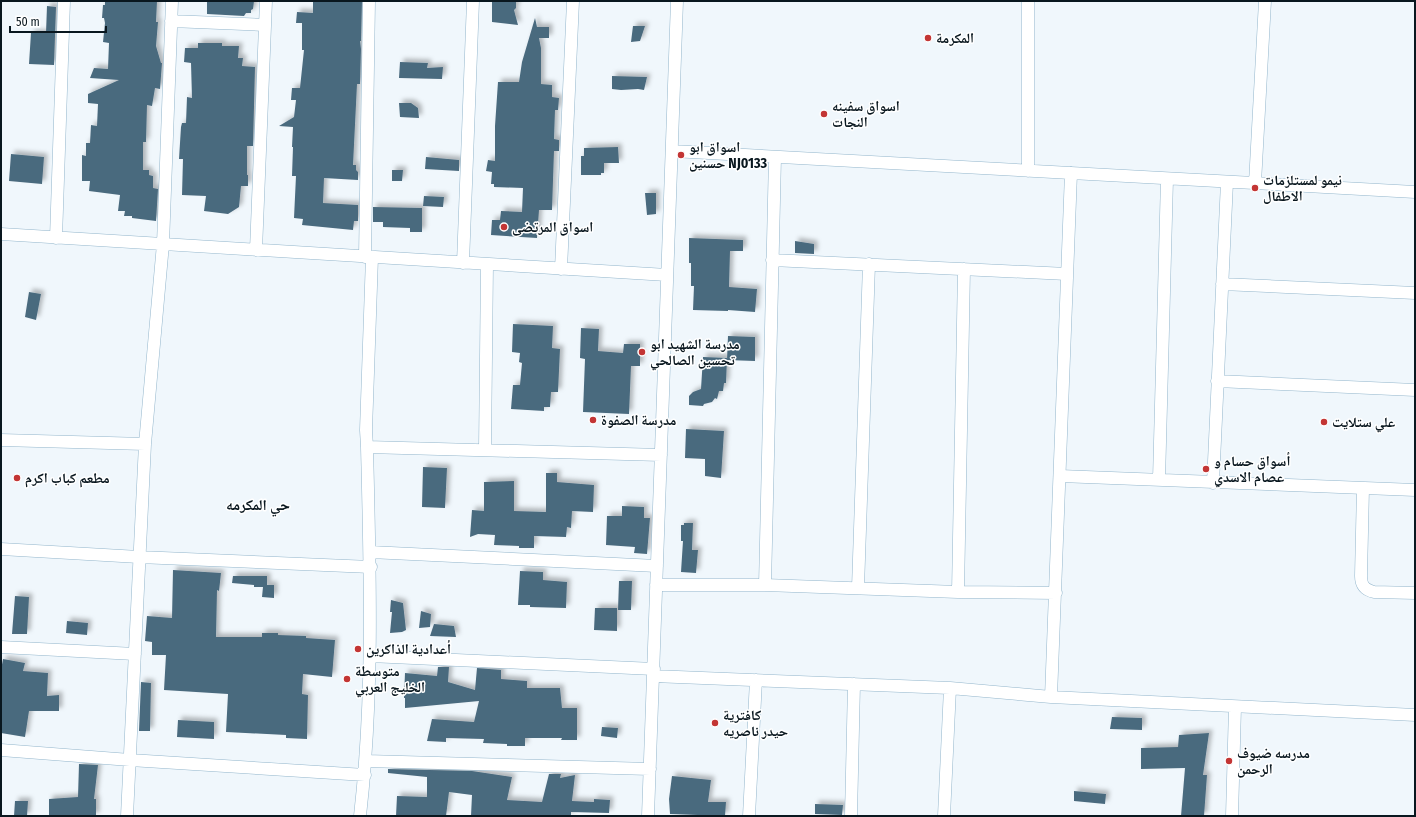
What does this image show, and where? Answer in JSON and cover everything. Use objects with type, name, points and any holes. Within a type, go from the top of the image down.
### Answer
[{"type":"street","points":[[56,238],[64,1]]},
{"type":"street","points":[[127,816],[145,444],[163,244],[172,1]]},
{"type":"street","points":[[256,250],[266,1]]},
{"type":"street","points":[[360,816],[366,761],[370,656],[371,567],[368,447],[366,430],[369,1]]},
{"type":"street","points":[[463,263],[473,1]]},
{"type":"street","points":[[561,269],[573,1]]},
{"type":"street","points":[[648,816],[677,1]]},
{"type":"street","points":[[1028,1],[1028,171]]},
{"type":"street","points":[[1255,183],[1265,1]]},
{"type":"street","points":[[171,21],[265,25]]},
{"type":"street","points":[[672,151],[1415,192]]},
{"type":"street","points":[[765,585],[775,156]]},
{"type":"street","points":[[1051,697],[1071,173]]},
{"type":"street","points":[[1159,480],[1167,179]]},
{"type":"street","points":[[1213,483],[1227,182]]},
{"type":"street","points":[[1,234],[667,275]]},
{"type":"street","points":[[772,260],[1067,274]]},
{"type":"street","points":[[485,449],[487,264]]},
{"type":"street","points":[[858,588],[869,264]]},
{"type":"street","points":[[958,592],[964,269]]},
{"type":"street","points":[[1222,284],[1415,293]]},
{"type":"street","points":[[1218,382],[1415,390]]},
{"type":"street","points":[[1,440],[145,444]]},
{"type":"street","points":[[368,447],[485,449],[661,456]]},
{"type":"street","points":[[1060,476],[1415,490]]},
{"type":"street","points":[[1363,488],[1361,576],[1363,588],[1374,592],[1415,593]]},
{"type":"street","points":[[1,549],[140,557],[371,567]]},
{"type":"street","points":[[370,552],[657,566]]},
{"type":"street","points":[[656,584],[765,585],[958,592],[1056,593]]},
{"type":"street","points":[[1,648],[135,654]]},
{"type":"street","points":[[370,656],[653,672],[756,680],[950,688],[1051,697],[1415,715]]},
{"type":"street","points":[[749,816],[756,680]]},
{"type":"street","points":[[851,816],[854,684]]},
{"type":"street","points":[[944,816],[950,688]]},
{"type":"street","points":[[1232,816],[1235,707]]},
{"type":"street","points":[[1,750],[365,775]]},
{"type":"street","points":[[366,761],[650,769]]},
{"type":"building","points":[[105,1],[157,1],[156,22],[158,22],[156,46],[162,63],[160,89],[155,88],[152,106],[147,105],[146,142],[143,142],[143,170],[149,170],[149,175],[153,176],[153,188],[158,189],[156,221],[132,218],[132,216],[124,216],[125,211],[118,211],[120,195],[89,191],[90,181],[82,181],[82,155],[86,156],[86,143],[90,143],[91,125],[97,126],[98,104],[88,103],[88,94],[119,80],[90,78],[94,68],[108,69],[109,43],[103,42],[105,23],[104,18],[102,18],[103,5],[105,5]]},
{"type":"building","points":[[254,1],[251,13],[246,13],[244,16],[207,14],[207,2]]},
{"type":"building","points":[[362,1],[360,84],[357,84],[353,165],[356,165],[358,180],[324,178],[323,203],[358,205],[358,221],[354,221],[353,230],[302,225],[303,219],[294,218],[296,176],[292,176],[293,127],[279,126],[294,117],[296,100],[291,100],[292,88],[300,88],[304,50],[302,50],[302,23],[296,23],[297,12],[313,13],[313,2]]},
{"type":"building","points":[[492,1],[516,1],[516,8],[514,10],[518,25],[492,22]]},
{"type":"building","points":[[47,6],[56,7],[54,65],[29,64],[31,33],[46,33]]},
{"type":"building","points":[[535,18],[537,27],[549,27],[549,38],[539,38],[541,48],[541,84],[552,85],[552,97],[559,98],[558,110],[555,110],[554,139],[559,140],[559,151],[554,151],[552,210],[539,210],[537,238],[491,235],[492,220],[500,220],[501,211],[522,212],[523,188],[494,187],[494,184],[491,184],[492,172],[486,171],[488,160],[495,161],[495,126],[498,82],[519,82],[522,62]]},
{"type":"building","points":[[633,26],[645,26],[640,41],[631,42]]},
{"type":"building","points":[[198,43],[222,43],[222,46],[239,46],[238,58],[243,58],[242,66],[255,67],[253,146],[247,146],[248,186],[241,186],[239,207],[228,214],[204,211],[206,196],[182,195],[183,159],[179,159],[181,127],[182,123],[186,123],[187,97],[192,98],[191,63],[184,62],[185,48],[198,48]]},
{"type":"building","points":[[400,62],[428,63],[427,68],[443,67],[442,79],[399,78]]},
{"type":"building","points":[[612,76],[647,77],[644,90],[621,90],[612,89]]},
{"type":"building","points":[[399,103],[411,103],[418,108],[419,118],[400,117]]},
{"type":"building","points":[[618,147],[619,163],[604,163],[604,173],[601,173],[601,175],[581,175],[581,156],[584,156],[584,148]]},
{"type":"building","points":[[11,154],[44,157],[42,184],[9,181]]},
{"type":"building","points":[[426,157],[459,160],[459,171],[425,169]]},
{"type":"building","points":[[392,170],[403,170],[402,181],[392,181]]},
{"type":"building","points":[[645,193],[656,193],[656,214],[647,215]]},
{"type":"building","points":[[424,196],[444,197],[443,207],[423,206]]},
{"type":"building","points":[[373,207],[422,208],[422,232],[410,232],[410,228],[383,227],[383,222],[373,222]]},
{"type":"building","points":[[689,238],[743,240],[743,251],[730,251],[729,287],[757,289],[755,312],[693,310],[694,286],[691,286]]},
{"type":"building","points":[[795,241],[814,244],[814,254],[795,253]]},
{"type":"building","points":[[29,292],[41,294],[36,320],[25,317]]},
{"type":"building","points":[[513,324],[553,326],[552,348],[560,349],[558,392],[551,392],[550,407],[544,407],[544,411],[511,409],[513,385],[520,385],[522,363],[519,362],[520,353],[512,352]]},
{"type":"building","points":[[581,328],[599,329],[598,351],[623,353],[624,344],[640,344],[640,366],[631,366],[629,414],[583,412],[585,359],[580,358]]},
{"type":"building","points":[[728,336],[755,337],[755,361],[727,360]]},
{"type":"building","points":[[703,357],[727,358],[726,383],[724,383],[723,391],[719,391],[717,399],[715,398],[712,402],[704,404],[703,406],[689,405],[689,396],[693,392],[701,389]]},
{"type":"building","points":[[686,429],[724,431],[721,478],[705,476],[705,459],[685,458]]},
{"type":"building","points":[[423,467],[447,468],[445,508],[422,507]]},
{"type":"building","points":[[546,473],[557,473],[557,482],[594,485],[593,512],[572,511],[571,528],[567,527],[566,537],[534,536],[534,548],[519,548],[519,546],[494,545],[495,535],[478,534],[470,537],[472,510],[484,511],[484,482],[514,481],[514,511],[546,512]]},
{"type":"building","points":[[622,506],[644,507],[644,518],[650,518],[647,554],[634,553],[635,547],[606,545],[607,516],[622,516]]},
{"type":"building","points":[[684,523],[693,523],[692,550],[698,550],[696,573],[681,572],[683,541],[681,541],[681,525],[684,525]]},
{"type":"building","points":[[173,570],[221,573],[219,591],[217,590],[216,637],[262,637],[262,633],[278,633],[278,635],[306,636],[306,638],[335,640],[332,677],[303,674],[302,694],[308,695],[307,739],[286,738],[286,735],[226,732],[228,694],[164,690],[166,655],[152,655],[152,642],[145,641],[147,616],[172,618]]},
{"type":"building","points":[[520,571],[543,572],[543,580],[567,582],[566,608],[530,607],[530,605],[518,605]]},
{"type":"building","points":[[233,576],[267,576],[267,585],[274,585],[274,598],[262,597],[263,587],[232,583]]},
{"type":"building","points":[[619,581],[632,581],[631,610],[618,610]]},
{"type":"building","points":[[15,596],[29,597],[27,634],[12,634]]},
{"type":"building","points":[[391,600],[403,603],[406,630],[402,632],[390,633],[392,612],[390,612]]},
{"type":"building","points":[[595,608],[617,608],[617,631],[594,630]]},
{"type":"building","points":[[421,611],[431,614],[430,627],[419,628]]},
{"type":"building","points":[[67,621],[88,623],[87,635],[66,633]]},
{"type":"building","points":[[434,624],[454,626],[456,637],[430,636]]},
{"type":"building","points":[[3,659],[25,663],[23,671],[48,673],[47,696],[59,695],[59,711],[29,711],[25,737],[1,733],[1,670]]},
{"type":"building","points":[[438,667],[449,667],[448,682],[475,690],[477,668],[501,670],[501,679],[527,681],[527,688],[560,688],[562,708],[577,708],[577,740],[561,740],[562,738],[525,738],[525,746],[507,746],[507,744],[483,743],[484,739],[446,738],[446,742],[427,741],[432,719],[474,722],[479,701],[405,708],[405,673],[437,676]]},
{"type":"building","points":[[141,682],[151,683],[150,731],[139,731]]},
{"type":"building","points":[[1112,717],[1142,718],[1142,730],[1110,729]]},
{"type":"building","points":[[178,720],[214,722],[214,739],[177,737]]},
{"type":"building","points":[[602,727],[618,728],[617,738],[601,736]]},
{"type":"building","points":[[1209,733],[1203,775],[1207,775],[1204,816],[1181,816],[1185,768],[1141,769],[1141,748],[1178,747],[1179,735]]},
{"type":"building","points":[[79,764],[98,765],[94,799],[96,799],[96,816],[49,816],[49,799],[78,797]]},
{"type":"building","points":[[388,769],[472,771],[512,777],[507,800],[542,802],[549,774],[561,774],[560,778],[575,775],[572,801],[594,802],[594,799],[610,800],[609,813],[571,812],[571,816],[471,816],[472,795],[449,792],[446,816],[396,816],[397,796],[427,797],[427,777],[388,773]]},
{"type":"building","points":[[672,776],[711,780],[708,802],[726,802],[725,816],[670,814],[669,799]]},
{"type":"building","points":[[1074,791],[1106,794],[1105,804],[1074,801]]},
{"type":"building","points":[[15,801],[28,801],[27,816],[14,816]]},
{"type":"building","points":[[815,804],[843,805],[842,815],[815,814]]},
{"type":"place","name":"المكرمة","points":[[928,38]]},
{"type":"place","name":"اسواق سفينه النجات","points":[[824,114]]},
{"type":"place","name":"اسواق ابو حسنين NJ0133","points":[[681,155]]},
{"type":"place","name":"نيمو لمستلزمات الاطفال","points":[[1255,188]]},
{"type":"place","name":"اسواق المرتضى","points":[[504,227]]},
{"type":"place","name":"مدرسة الشهيد ابو تحسين الصالحي","points":[[642,352]]},
{"type":"place","name":"مدرسة الصفوة","points":[[593,420]]},
{"type":"place","name":"علي ستلايت","points":[[1324,422]]},
{"type":"place","name":"أسواق حسام و عصام الاسدي","points":[[1206,469]]},
{"type":"place","name":"مطعم كباب اكرم","points":[[17,478]]},
{"type":"place","name":"أعدادية الذاكرين","points":[[358,649]]},
{"type":"place","name":"متوسطة الخليج العربي","points":[[347,679]]},
{"type":"place","name":"كافترية حيدر ناصريه","points":[[715,723]]},
{"type":"place","name":"مدرسه ضيوف الرحمن","points":[[1229,761]]},
{"type":"district","name":"حي المكرمه","points":[[258,505]]}]
